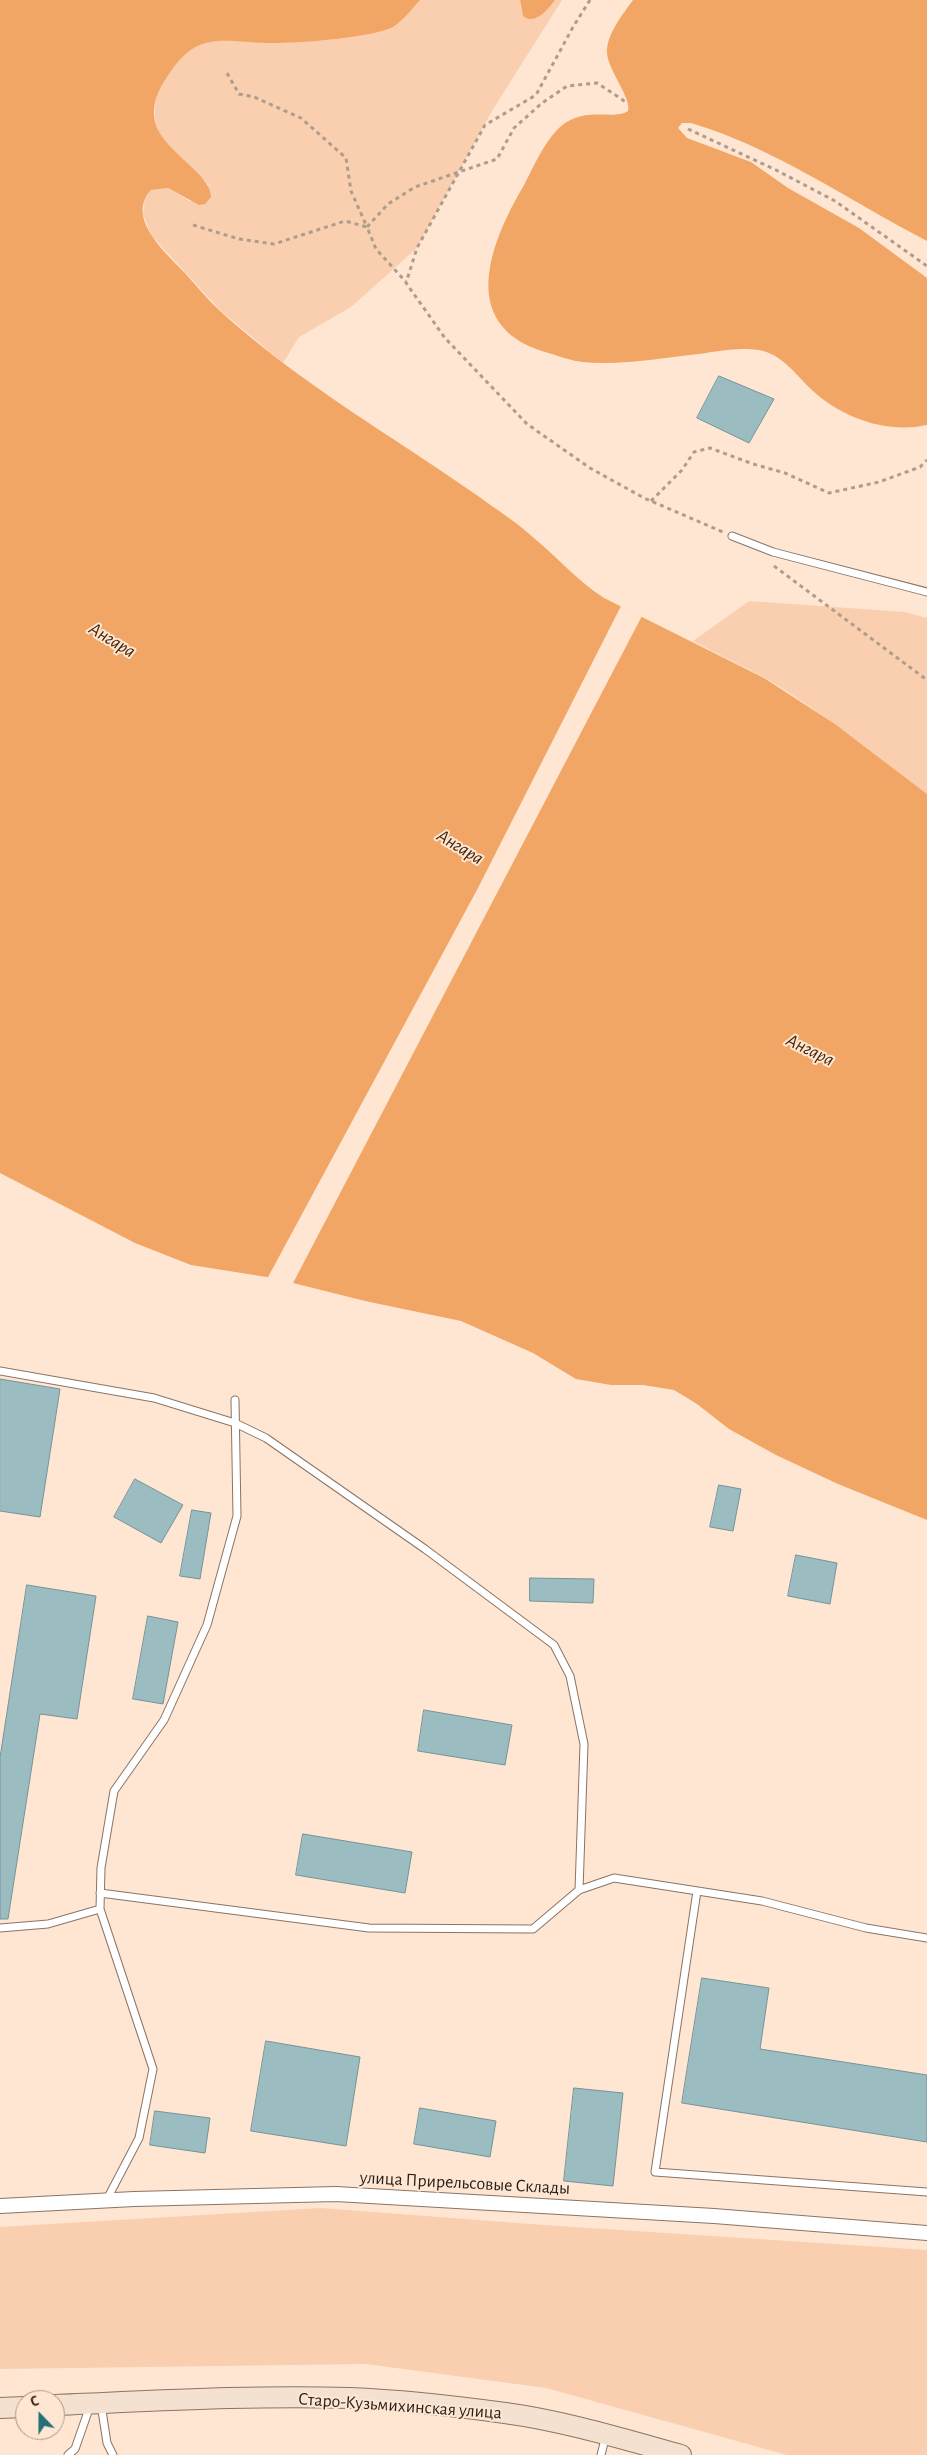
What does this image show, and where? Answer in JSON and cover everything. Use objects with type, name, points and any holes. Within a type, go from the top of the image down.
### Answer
[{"type":"main road","name":"Старо-Кузьмихинская улица","points":[[65,2405],[280,2397],[352,2398],[507,2413],[606,2435],[681,2455]]},
{"type":"main road","points":[[0,2408],[15,2407]]},
{"type":"street","name":"улица Прирельсовые Склады","points":[[0,2206],[106,2200],[336,2194],[714,2216],[927,2233]]},
{"type":"lane","points":[[732,536],[773,552],[927,592]]},
{"type":"lane","points":[[0,1371],[154,1398],[235,1423],[282,1450],[425,1549],[554,1645],[570,1676],[584,1744],[579,1890]]},
{"type":"lane","points":[[106,2200],[139,2138],[153,2069],[100,1909],[101,1868],[114,1791],[164,1720],[207,1625],[237,1516],[235,1400]]},
{"type":"lane","points":[[100,1893],[369,1928],[533,1929],[579,1890],[614,1878],[762,1902],[866,1928],[927,1938]]},
{"type":"lane","points":[[697,1892],[654,2172],[927,2192]]},
{"type":"lane","points":[[0,1928],[48,1924],[100,1909]]},
{"type":"lane","points":[[68,2455],[75,2449],[96,2403]]},
{"type":"lane","points":[[96,2403],[107,2443],[113,2455]]},
{"type":"lane","points":[[601,2455],[606,2435]]},
{"type":"path","points":[[406,283],[417,248],[485,125],[536,95],[590,0]]},
{"type":"path","points":[[227,73],[239,94],[254,97],[301,118],[346,158],[351,191],[376,249],[406,283],[445,338],[527,424],[590,468],[652,501],[732,536]]},
{"type":"path","points":[[367,227],[388,204],[415,187],[460,170],[497,159],[514,128],[542,103],[567,86],[597,83],[623,100],[626,105]]},
{"type":"path","points":[[688,129],[776,170],[835,201],[927,266]]},
{"type":"path","points":[[193,225],[239,238],[274,244],[345,221],[367,227]]},
{"type":"path","points":[[652,501],[682,470],[694,452],[710,448],[753,464],[785,473],[829,493],[879,482],[920,467],[927,467]]},
{"type":"path","points":[[920,467],[927,460]]},
{"type":"path","points":[[768,561],[927,680]]},
{"type":"shaded area","points":[[420,0],[520,0],[521,9],[544,12],[555,0],[562,0],[492,111],[417,248],[351,307],[299,337],[283,363],[220,310],[151,235],[143,214],[145,199],[151,190],[168,188],[191,202],[209,186],[204,179],[170,148],[160,134],[156,121],[155,107],[163,79],[181,56],[193,47],[205,42],[228,39],[266,43],[293,42],[331,40],[368,34],[393,27]]},
{"type":"shaded area","points":[[749,601],[905,612],[927,618],[927,794],[807,704],[765,678],[693,641]]},
{"type":"shaded area","points":[[321,2208],[544,2225],[927,2250],[927,2455],[787,2455],[546,2388],[366,2364],[0,2369],[0,2227]]},
{"type":"water","name":"Ангара","points":[[0,0],[420,0],[404,18],[393,27],[383,31],[331,40],[266,43],[210,42],[188,52],[178,62],[161,86],[157,95],[154,116],[157,128],[164,139],[202,178],[209,187],[211,197],[205,204],[199,205],[168,188],[151,190],[144,201],[143,212],[145,223],[151,234],[220,311],[281,362],[515,522],[577,577],[604,598],[764,678],[835,724],[927,794],[927,1520],[838,1484],[776,1455],[729,1429],[697,1404],[674,1390],[643,1385],[611,1385],[576,1379],[533,1353],[461,1321],[365,1301],[273,1278],[191,1265],[135,1243],[0,1173]]},
{"type":"water","points":[[520,0],[555,0],[537,18],[528,19],[523,16]]},
{"type":"water","points":[[633,0],[927,0],[927,241],[812,176],[752,146],[691,123],[682,123],[678,128],[687,138],[751,162],[788,188],[859,228],[927,278],[927,425],[896,427],[881,425],[851,416],[824,400],[782,360],[759,350],[729,350],[626,362],[582,362],[552,354],[522,342],[502,326],[492,307],[488,284],[492,260],[499,235],[540,154],[554,133],[569,120],[589,115],[622,114],[628,111],[627,99],[608,60],[607,46],[612,32]]},
{"type":"pier","points":[[622,604],[643,614],[292,1285],[267,1279],[478,888]]},
{"type":"building","points":[[719,376],[774,399],[749,443],[697,418]]},
{"type":"building","points":[[0,1379],[60,1389],[40,1517],[0,1511]]},
{"type":"building","points":[[135,1479],[183,1505],[161,1543],[114,1517]]},
{"type":"building","points":[[719,1485],[741,1489],[733,1531],[710,1527]]},
{"type":"building","points":[[192,1510],[211,1513],[200,1579],[180,1576]]},
{"type":"building","points":[[796,1555],[837,1563],[830,1604],[788,1596]]},
{"type":"building","points":[[530,1578],[594,1579],[593,1603],[530,1601]]},
{"type":"building","points":[[27,1585],[96,1596],[77,1719],[40,1714],[8,1919],[0,1919],[0,1758]]},
{"type":"building","points":[[148,1616],[178,1622],[163,1704],[133,1699]]},
{"type":"building","points":[[424,1710],[512,1725],[505,1765],[418,1751]]},
{"type":"building","points":[[303,1834],[412,1852],[405,1893],[296,1875]]},
{"type":"building","points":[[702,1978],[769,1988],[760,2049],[927,2075],[927,2142],[682,2103]]},
{"type":"building","points":[[266,2041],[360,2057],[346,2146],[251,2131]]},
{"type":"building","points":[[574,2088],[623,2093],[613,2186],[564,2181]]},
{"type":"building","points":[[420,2108],[496,2121],[490,2157],[414,2144]]},
{"type":"building","points":[[155,2111],[210,2118],[205,2153],[150,2145]]}]
